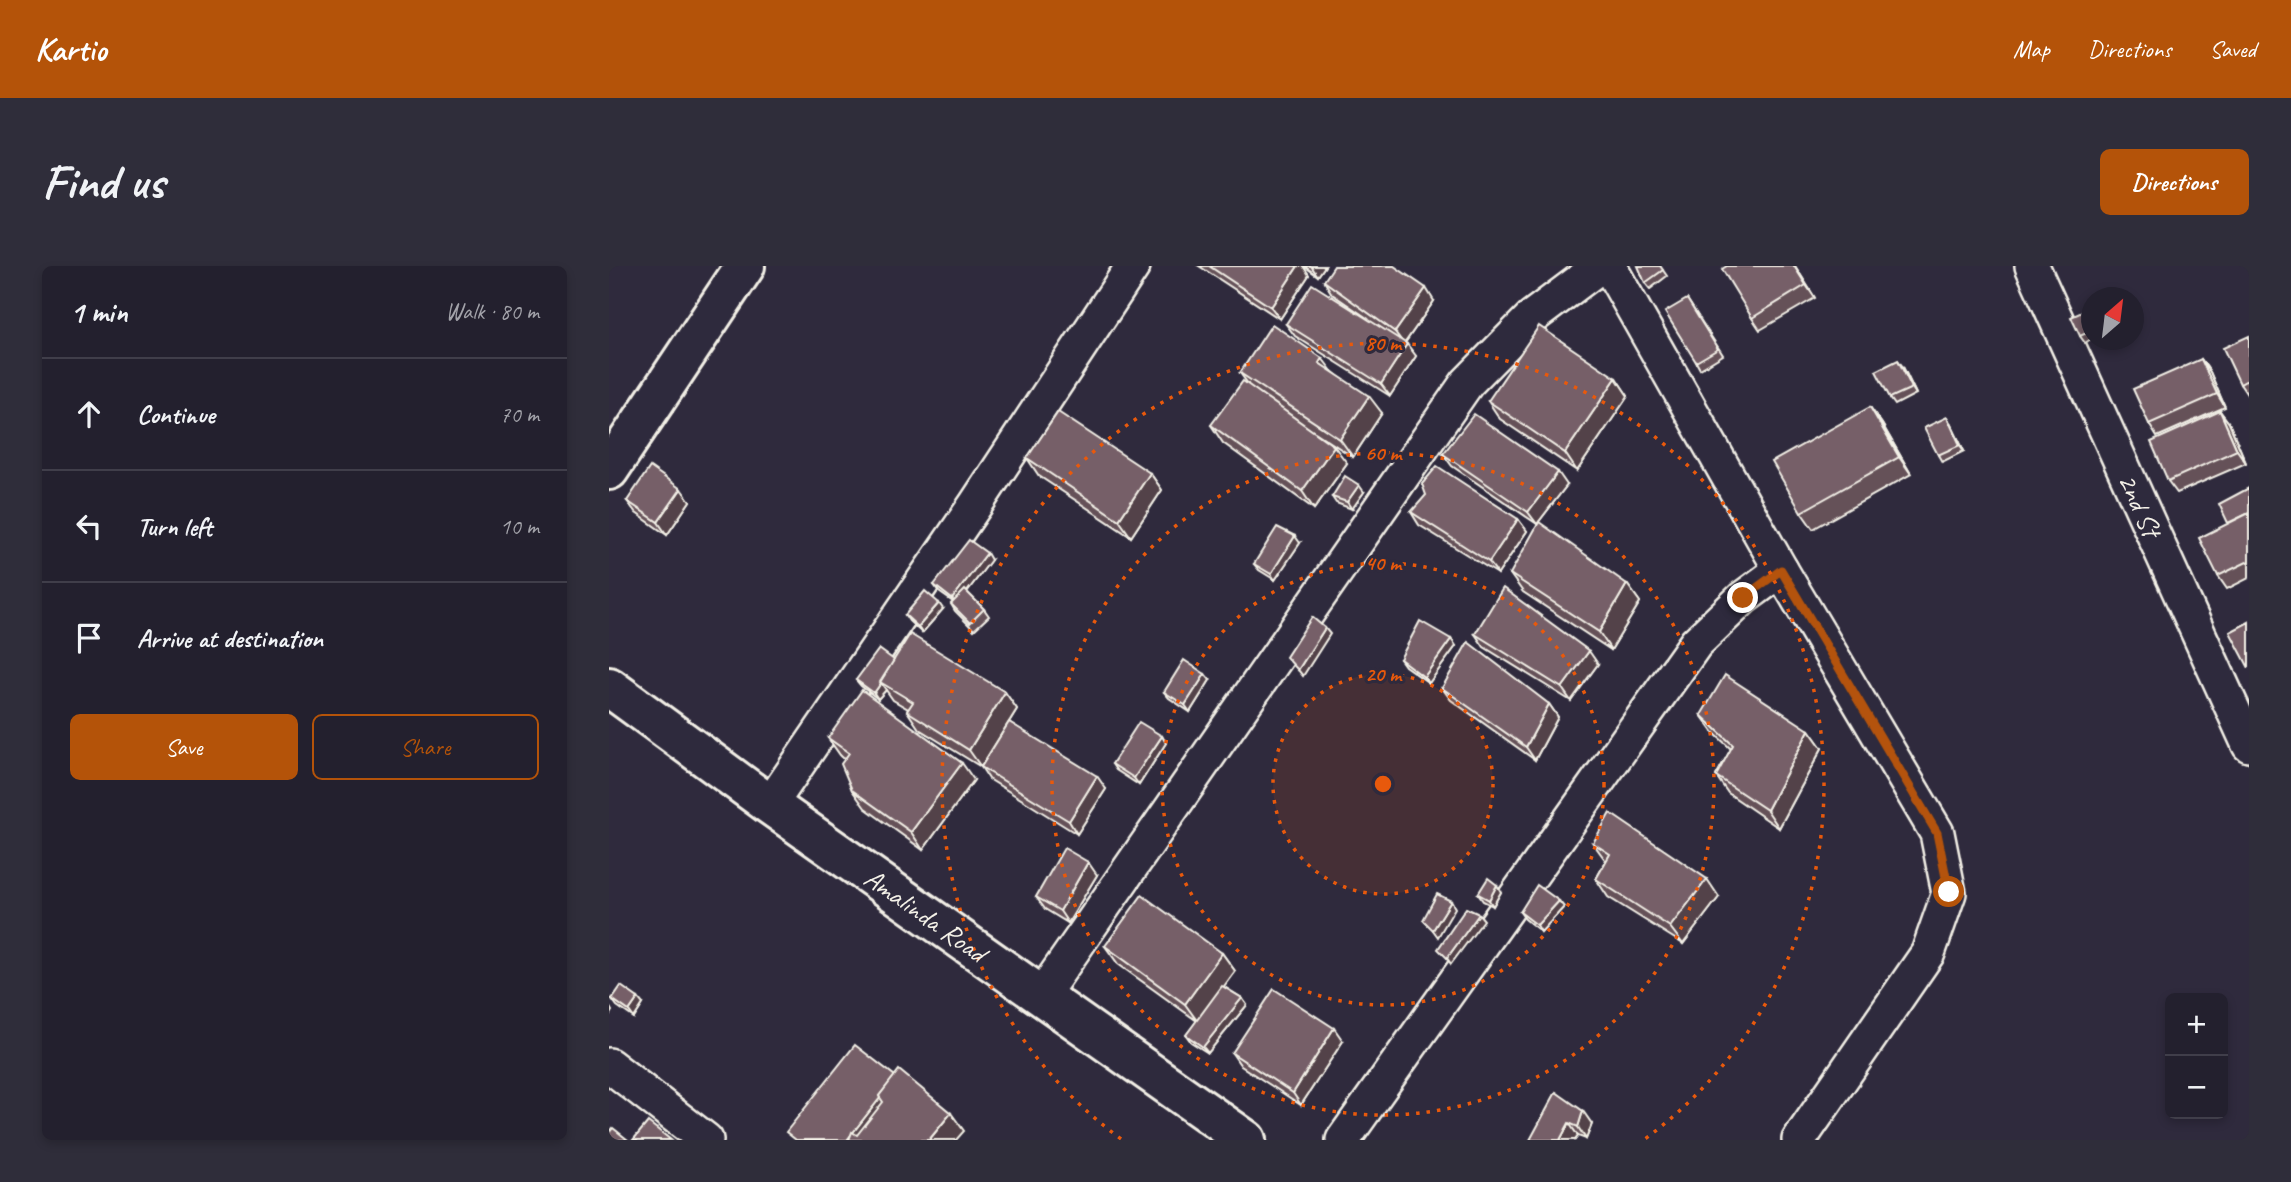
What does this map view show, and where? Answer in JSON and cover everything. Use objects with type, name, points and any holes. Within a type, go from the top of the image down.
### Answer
[{"type":"street","points":[[609,470],[745,266]]},
{"type":"street","points":[[770,805],[976,504],[1133,266]]},
{"type":"street","points":[[1042,995],[1467,383],[1532,317],[1600,266]]},
{"type":"street","points":[[1609,266],[1781,570],[1937,833],[1949,892],[1928,953],[1799,1140]]},
{"type":"street","name":"2nd St","points":[[2032,266],[2249,745]]},
{"type":"street","points":[[1343,1140],[1696,643],[1743,598],[1781,570]]},
{"type":"street","name":"Amalinda Road","points":[[609,687],[770,805],[1246,1140]]},
{"type":"street","points":[[609,1065],[706,1140]]},
{"type":"building","points":[[1209,266],[1298,266],[1271,307]]},
{"type":"building","points":[[1334,266],[1394,266],[1426,288],[1395,332],[1324,281]]},
{"type":"building","points":[[1638,266],[1660,266],[1663,270],[1645,283]]},
{"type":"building","points":[[1727,266],[1794,266],[1806,285],[1752,318],[1722,269]]},
{"type":"building","points":[[1312,284],[1407,344],[1381,384],[1286,324]]},
{"type":"building","points":[[1687,299],[1718,349],[1696,362],[1665,312]]},
{"type":"building","points":[[2081,312],[2081,336],[2080,336],[2071,317]]},
{"type":"building","points":[[1272,324],[1322,358],[1319,363],[1369,396],[1340,439],[1240,373]]},
{"type":"building","points":[[1539,326],[1616,378],[1565,453],[1488,401]]},
{"type":"building","points":[[2249,336],[2249,379],[2240,384],[2223,348]]},
{"type":"building","points":[[2201,359],[2217,394],[2149,424],[2133,389]]},
{"type":"building","points":[[1898,360],[1912,388],[1890,398],[1876,371]]},
{"type":"building","points":[[1243,381],[1334,446],[1302,491],[1211,425]]},
{"type":"building","points":[[1870,407],[1899,457],[1801,512],[1772,462]]},
{"type":"building","points":[[2220,411],[2237,450],[2168,481],[2151,442]]},
{"type":"building","points":[[1058,412],[1150,473],[1119,520],[1027,458]]},
{"type":"building","points":[[1474,414],[1558,472],[1528,512],[1443,454]]},
{"type":"building","points":[[1947,417],[1960,445],[1938,455],[1924,428]]},
{"type":"building","points":[[1437,466],[1518,519],[1489,562],[1411,512],[1426,495],[1422,484]]},
{"type":"building","points":[[650,467],[681,489],[658,522],[627,501]]},
{"type":"building","points":[[1345,476],[1359,485],[1347,502],[1332,497]]},
{"type":"building","points":[[2249,488],[2249,513],[2228,523],[2219,504]]},
{"type":"building","points":[[2249,513],[2249,561],[2218,576],[2199,538]]},
{"type":"building","points":[[1539,522],[1627,584],[1599,632],[1510,574]]},
{"type":"building","points":[[1277,527],[1295,536],[1271,574],[1254,564]]},
{"type":"building","points":[[969,540],[987,553],[952,599],[934,585]]},
{"type":"building","points":[[1503,588],[1589,651],[1562,688],[1475,634]]},
{"type":"building","points":[[965,590],[984,609],[970,623],[951,604]]},
{"type":"building","points":[[925,591],[939,603],[918,627],[905,615]]},
{"type":"building","points":[[1312,617],[1325,628],[1298,670],[1286,657]]},
{"type":"building","points":[[1420,621],[1451,639],[1424,677],[1400,659]]},
{"type":"building","points":[[2249,622],[2249,668],[2230,632]]},
{"type":"building","points":[[910,634],[1005,692],[969,750],[907,711],[913,702],[880,682]]},
{"type":"building","points":[[1468,642],[1549,704],[1526,747],[1442,688]]},
{"type":"building","points":[[879,649],[894,660],[874,693],[856,680]]},
{"type":"building","points":[[1184,660],[1205,674],[1185,705],[1164,692]]},
{"type":"building","points":[[1725,675],[1809,730],[1767,810],[1716,776],[1733,745],[1701,715]]},
{"type":"building","points":[[862,690],[962,763],[911,832],[852,790],[841,764],[849,753],[828,738]]},
{"type":"building","points":[[1009,722],[1097,776],[1069,821],[981,767]]},
{"type":"building","points":[[1139,722],[1162,736],[1134,778],[1112,764]]},
{"type":"building","points":[[1610,813],[1707,879],[1670,927],[1596,879],[1610,854],[1593,843]]},
{"type":"building","points":[[1064,848],[1088,862],[1060,911],[1036,897]]},
{"type":"building","points":[[1488,878],[1497,885],[1489,900],[1478,894]]},
{"type":"building","points":[[1537,885],[1559,901],[1537,925],[1520,912]]},
{"type":"building","points":[[1437,894],[1451,901],[1433,930],[1423,920]]},
{"type":"building","points":[[1142,895],[1222,953],[1185,1004],[1105,946]]},
{"type":"building","points":[[1466,908],[1479,914],[1447,958],[1438,949]]},
{"type":"building","points":[[621,986],[638,998],[629,1011],[612,999]]},
{"type":"building","points":[[1222,986],[1242,998],[1203,1047],[1186,1035]]},
{"type":"building","points":[[1274,989],[1334,1028],[1293,1093],[1232,1053]]},
{"type":"building","points":[[855,1045],[895,1076],[847,1140],[796,1140],[786,1132]]},
{"type":"building","points":[[899,1070],[951,1113],[929,1140],[849,1140],[852,1132],[857,1135],[883,1102],[879,1096]]},
{"type":"building","points":[[1556,1092],[1583,1111],[1578,1127],[1569,1123],[1560,1140],[1530,1140]]},
{"type":"building","points":[[648,1122],[671,1140],[633,1140]]},
{"type":"building","points":[[613,1128],[628,1140],[609,1140],[609,1133]]},
{"type":"route","points":[[1743,598],[1781,570],[1937,833],[1949,892]]}]
